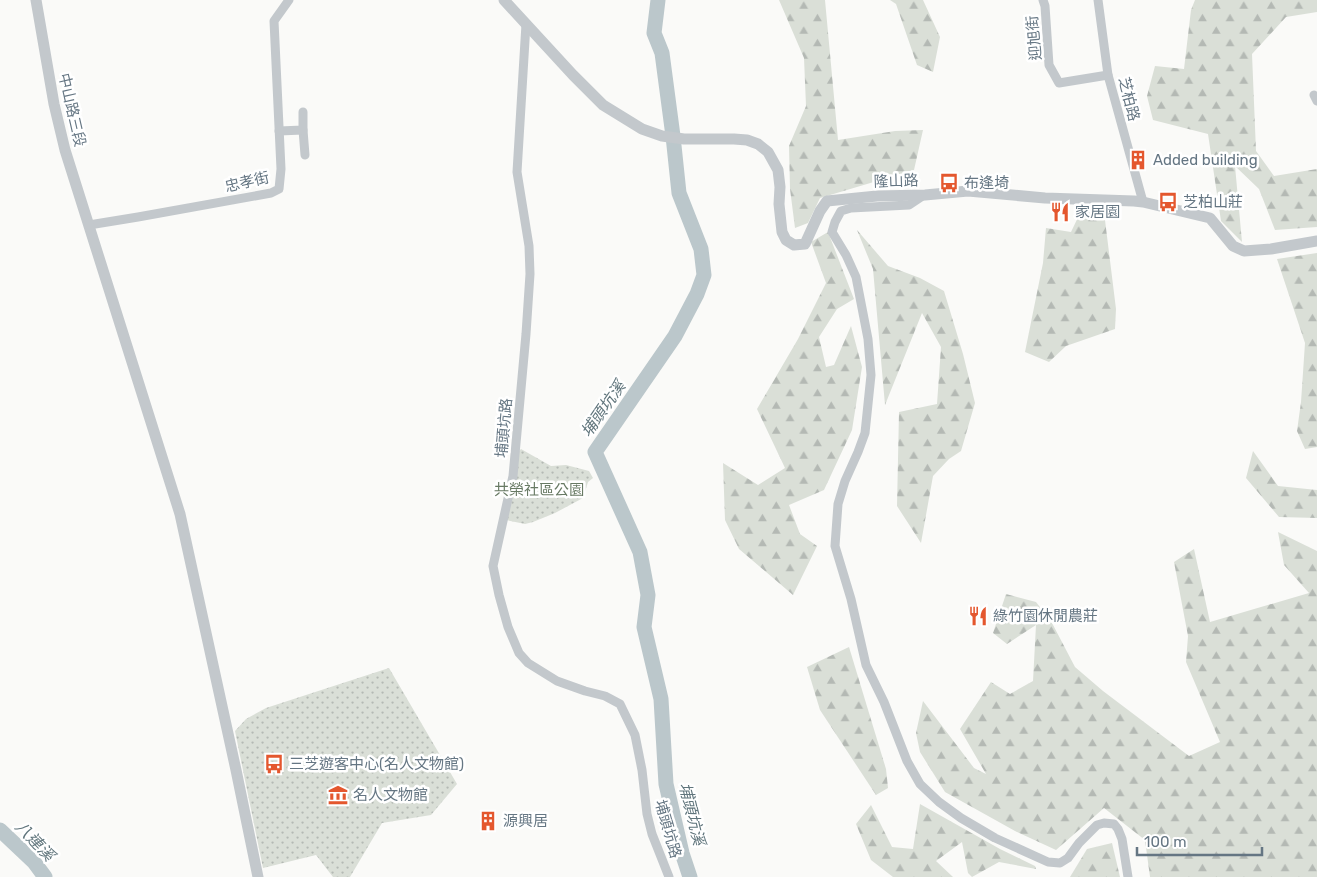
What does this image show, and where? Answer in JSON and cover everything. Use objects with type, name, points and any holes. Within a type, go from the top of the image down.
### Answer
[{"type":"street","name":"中山路三段","points":[[36,0],[54,104],[65,150],[180,514],[258,877]]},
{"type":"street","name":"忠孝街","points":[[89,225],[271,193],[279,190],[281,169],[274,21],[289,0]]},
{"type":"street","points":[[504,0],[526,24]]},
{"type":"street","name":"迎旭街","points":[[1043,0],[1049,65],[1059,82],[1108,75]]},
{"type":"street","name":"芝柏路","points":[[1098,0],[1108,75],[1143,202]]},
{"type":"street","name":"隆山路","points":[[526,24],[603,106],[642,130],[662,136],[684,139],[719,138],[747,140],[758,144],[768,152],[778,170],[782,232],[786,240],[794,245],[805,244],[820,211],[827,201],[968,191],[1045,198],[1143,202],[1210,218],[1233,246],[1244,251],[1271,249],[1317,241]]},
{"type":"street","name":"埔頭坑路","points":[[526,24],[517,172],[529,246],[530,274],[513,476],[493,566],[508,627],[519,653],[528,663],[558,681],[605,696],[620,704],[636,735],[647,814],[652,834],[669,877]]},
{"type":"street","points":[[303,112],[305,155]]},
{"type":"street","points":[[279,131],[303,130]]},
{"type":"street","points":[[926,195],[909,205],[851,208],[841,211],[832,232],[846,254],[856,277],[868,339],[872,375],[865,433],[845,481],[838,504],[835,546],[851,599],[866,665],[884,702],[907,761],[920,784],[938,802],[995,838],[1048,862],[1060,862],[1068,858],[1097,824],[1114,824],[1122,839],[1128,877]]},
{"type":"green space","points":[[779,0],[825,0],[838,140],[895,131],[923,130],[914,170],[820,198],[808,223],[795,228],[790,189],[789,146],[806,106],[804,58]]},
{"type":"green space","points":[[890,0],[923,0],[940,37],[933,72],[917,65],[896,4]]},
{"type":"green space","points":[[1195,0],[1317,0],[1317,12],[1286,17],[1252,54],[1256,151],[1274,176],[1317,169],[1317,227],[1275,230],[1259,189],[1235,166],[1242,242],[1221,221],[1208,134],[1153,120],[1147,96],[1155,66],[1184,69],[1191,10]]},
{"type":"green space","points":[[1082,209],[1104,212],[1116,309],[1115,329],[1066,346],[1049,362],[1025,352],[1043,263],[1046,228],[1071,232]]},
{"type":"green space","points":[[857,230],[888,266],[920,278],[944,291],[963,354],[975,403],[961,451],[949,459],[933,476],[921,543],[897,506],[899,412],[937,404],[941,347],[922,313],[885,405],[873,269]]},
{"type":"green space","points":[[828,232],[854,299],[837,309],[819,337],[826,367],[834,365],[851,326],[862,367],[852,430],[824,490],[789,505],[800,534],[817,546],[793,595],[739,549],[725,520],[723,463],[758,485],[785,468],[757,409],[798,339],[826,283],[811,242]]},
{"type":"green space","points":[[1317,253],[1317,447],[1305,449],[1297,431],[1305,343],[1277,259]]},
{"type":"green space","name":"共榮社區公園","points":[[521,449],[551,466],[566,465],[589,471],[593,478],[588,482],[583,498],[533,522],[525,524],[506,520],[518,452]]},
{"type":"green space","points":[[1253,451],[1278,486],[1317,490],[1317,518],[1279,517],[1246,478]]},
{"type":"green space","points":[[1278,532],[1317,551],[1317,877],[1150,877],[1145,840],[1104,808],[1056,850],[1015,831],[945,792],[920,752],[916,733],[923,701],[974,768],[986,774],[960,729],[991,682],[1010,694],[1033,681],[1036,625],[1007,644],[993,633],[1006,594],[1036,602],[1052,623],[1075,667],[1103,691],[1189,756],[1220,742],[1186,662],[1188,636],[1174,562],[1194,549],[1210,622],[1309,593],[1284,565]]},
{"type":"green space","points":[[849,647],[886,769],[888,788],[876,795],[820,710],[807,667]]},
{"type":"green space","points":[[389,668],[457,784],[431,815],[382,823],[350,877],[333,877],[316,855],[263,868],[235,731],[246,719],[266,708]]},
{"type":"green space","points":[[920,804],[1000,849],[1035,866],[1036,869],[999,862],[972,877],[968,873],[962,842],[936,861],[953,877],[893,877],[871,860],[856,824],[871,805],[892,847],[913,849]]},
{"type":"green space","points":[[1112,843],[1120,877],[1070,877],[1087,849]]},
{"type":"waterway","name":"埔頭坑溪","points":[[658,0],[654,33],[662,53],[679,193],[701,249],[704,275],[697,294],[675,336],[595,452],[640,552],[648,595],[644,627],[661,699],[666,784],[682,853],[690,877]]},
{"type":"waterway","name":"八連溪","points":[[0,830],[34,862],[45,877]]},
{"type":"place","name":"Added building","points":[[1138,160]]},
{"type":"place","name":"布逢埼","points":[[949,183]]},
{"type":"place","name":"芝柏山莊","points":[[1168,202]]},
{"type":"place","name":"家居園","points":[[1060,212]]},
{"type":"place","name":"綠竹園休閒農莊","points":[[978,616]]},
{"type":"place","name":"三芝遊客中心(名人文物館)","points":[[274,764]]},
{"type":"place","name":"名人文物館","points":[[338,795]]},
{"type":"place","name":"源興居","points":[[488,821]]}]
